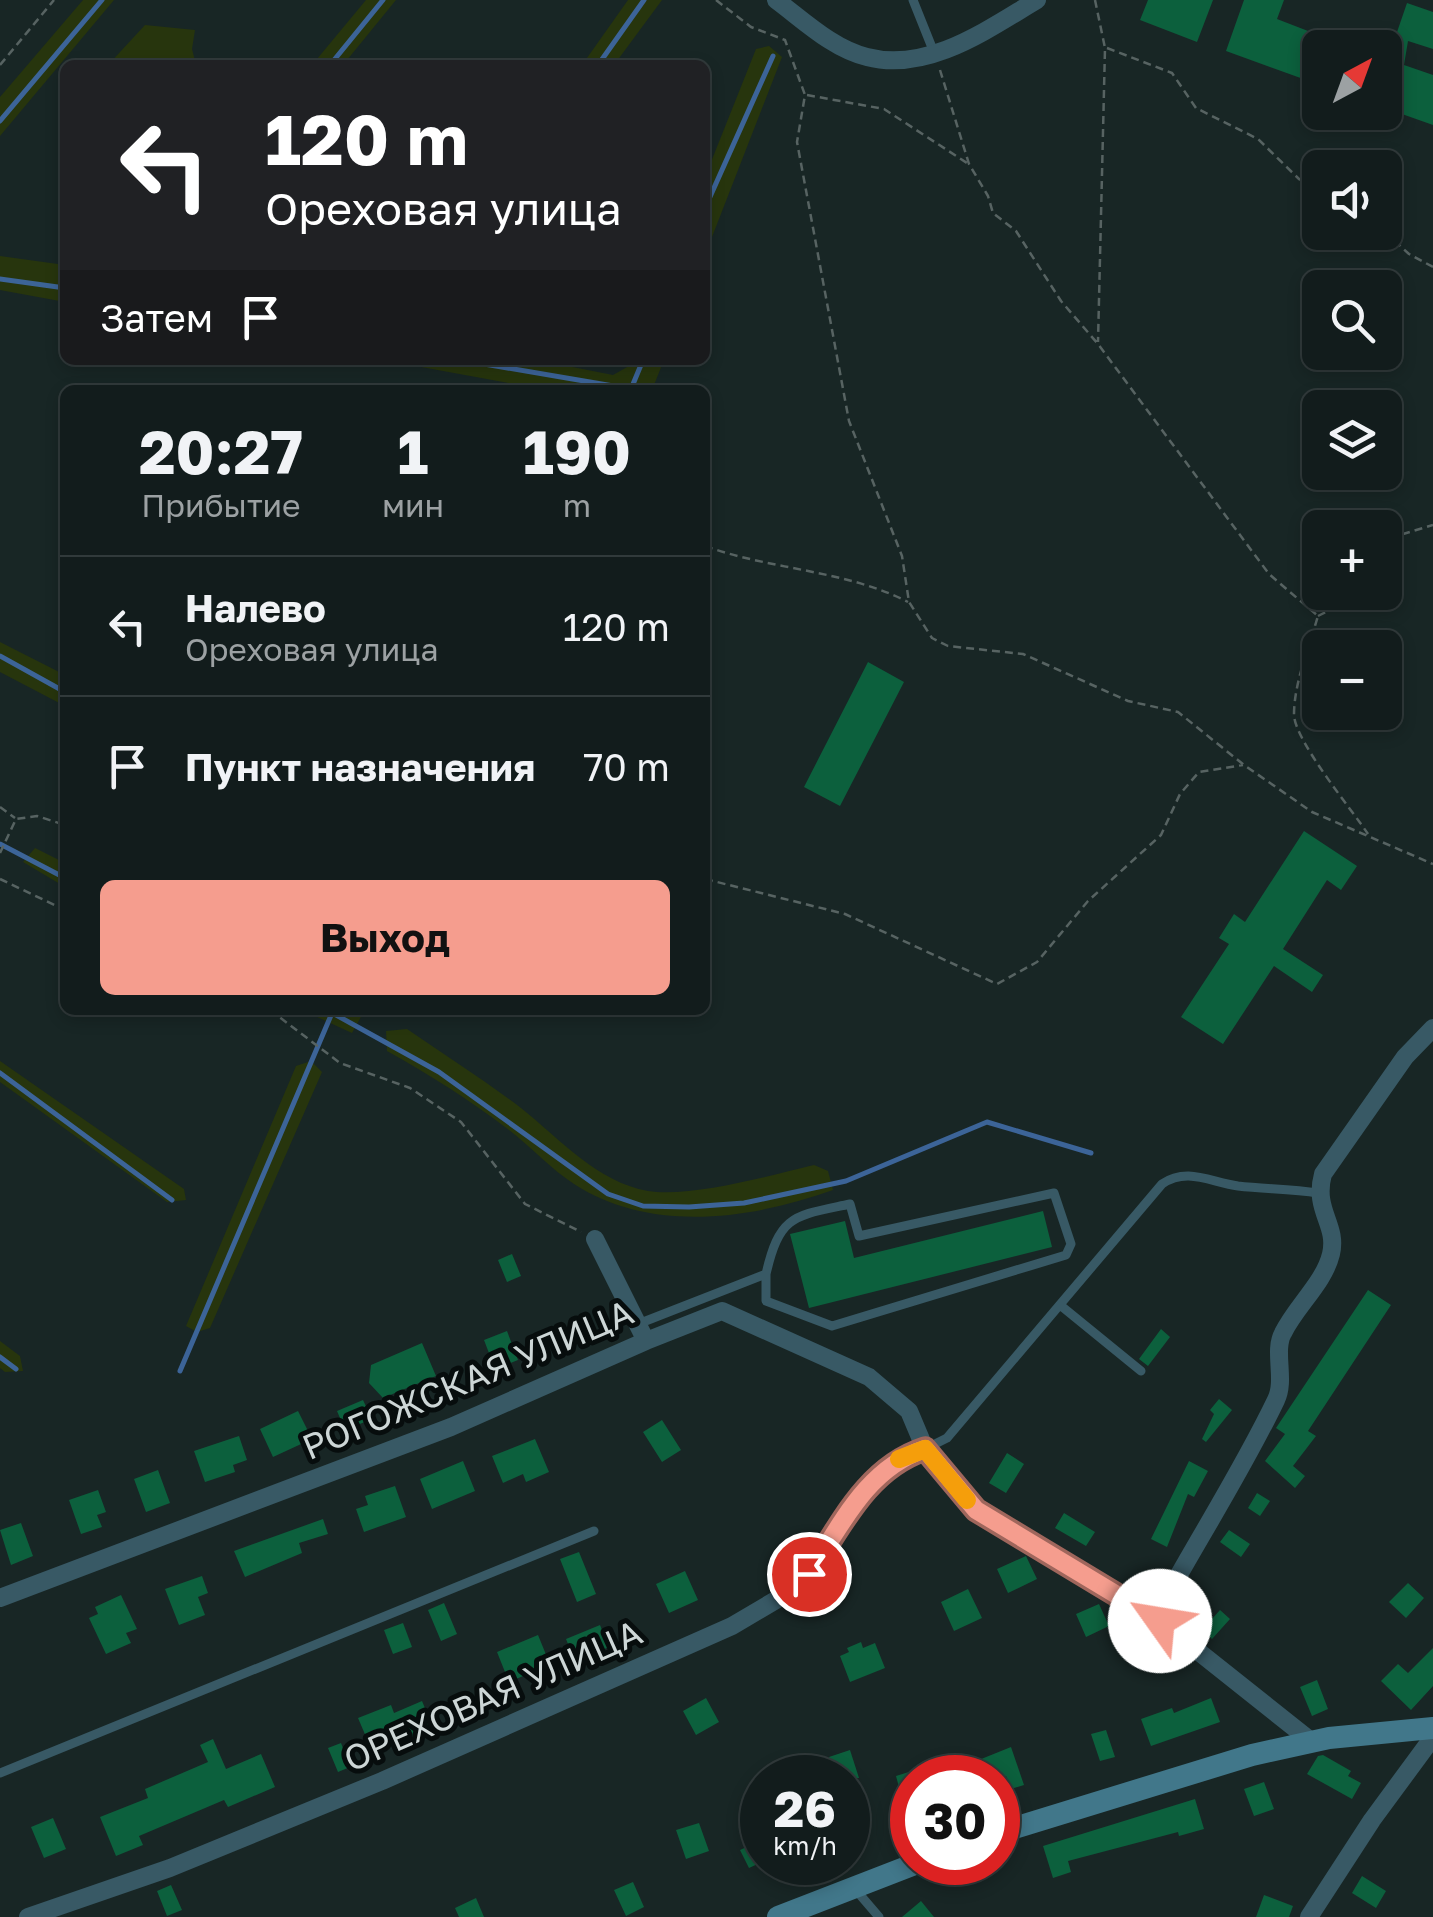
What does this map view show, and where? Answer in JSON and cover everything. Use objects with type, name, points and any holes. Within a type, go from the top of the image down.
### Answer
[{"type":"street","points":[[776,0],[827,38],[867,58],[905,59],[935,54],[980,34],[1037,0]]},
{"type":"street","points":[[1160,1621],[1167,1596],[1279,1396],[1280,1337],[1323,1275],[1331,1255],[1333,1233],[1318,1193],[1323,1174],[1405,1057],[1433,1028]]},
{"type":"street","points":[[596,1239],[642,1333]]},
{"type":"street","name":"РОГОЖСКАЯ УЛИЦА","points":[[0,1598],[451,1427],[642,1333],[722,1311],[868,1377],[909,1411],[925,1449],[976,1510],[1160,1621],[1311,1742]]},
{"type":"street","name":"ОРЕХОВАЯ УЛИЦА","points":[[28,1917],[170,1868],[382,1781],[732,1626],[798,1587],[867,1486],[904,1456],[925,1449]]},
{"type":"street","points":[[1020,1826],[1252,1755],[1311,1742],[1433,1728]]},
{"type":"street","points":[[1309,1917],[1372,1820],[1433,1738]]},
{"type":"street","points":[[778,1917],[890,1874]]},
{"type":"lane","points":[[913,0],[935,54]]},
{"type":"lane","points":[[925,1449],[946,1438],[1162,1184],[1173,1176],[1318,1193]]},
{"type":"lane","points":[[1054,1192],[1072,1244],[1066,1255],[832,1326],[766,1302],[766,1274],[774,1238],[800,1215],[850,1204],[859,1236],[1054,1192]]},
{"type":"lane","points":[[642,1333],[766,1274]]},
{"type":"lane","points":[[1060,1306],[1141,1372]]},
{"type":"lane","points":[[0,1773],[594,1530]]},
{"type":"lane","points":[[855,1889],[879,1917]]},
{"type":"path","points":[[0,65],[54,0]]},
{"type":"path","points":[[716,0],[751,27],[785,40],[805,95],[797,142],[848,422],[902,556],[909,602],[932,638],[948,646],[1022,654],[1128,702],[1178,712],[1312,812],[1433,864]]},
{"type":"path","points":[[1096,0],[1105,48],[1098,344]]},
{"type":"path","points":[[1105,48],[1172,73],[1196,108],[1258,139],[1302,180]]},
{"type":"path","points":[[935,54],[969,164],[988,196],[993,214],[1016,231],[1061,301],[1098,344],[1269,574],[1318,616]]},
{"type":"path","points":[[805,95],[884,109],[969,164]]},
{"type":"path","points":[[1402,248],[1433,267]]},
{"type":"path","points":[[1402,534],[1433,525]]},
{"type":"path","points":[[710,548],[746,561],[878,586],[909,602]]},
{"type":"path","points":[[1330,610],[1318,616],[1302,668],[1294,718],[1305,744],[1369,834]]},
{"type":"path","points":[[710,880],[845,914],[997,984],[1037,962],[1088,901],[1161,835],[1180,794],[1199,772],[1244,764]]},
{"type":"path","points":[[0,807],[16,819],[37,816],[60,823]]},
{"type":"path","points":[[0,853],[16,819]]},
{"type":"path","points":[[0,878],[60,908]]},
{"type":"path","points":[[277,1015],[340,1063],[410,1088],[461,1122],[525,1204],[596,1239]]},
{"type":"green space","points":[[83,0],[114,0],[0,136],[0,97]]},
{"type":"green space","points":[[366,0],[396,0],[347,60],[316,60]]},
{"type":"green space","points":[[628,0],[662,0],[618,60],[586,60]]},
{"type":"green space","points":[[145,25],[195,30],[195,60],[113,60]]},
{"type":"green space","points":[[769,46],[782,57],[710,242],[710,164],[756,49]]},
{"type":"green space","points":[[0,256],[60,264],[60,301],[0,290]]},
{"type":"green space","points":[[410,365],[562,365],[613,375],[630,365],[662,365],[654,385],[519,385]]},
{"type":"green space","points":[[0,642],[60,672],[60,703],[0,672]]},
{"type":"green space","points":[[35,848],[60,860],[60,884],[23,862]]},
{"type":"green space","points":[[313,1015],[362,1015],[352,1033]]},
{"type":"green space","points":[[407,1029],[521,1108],[580,1158],[630,1186],[648,1191],[686,1191],[814,1165],[828,1171],[833,1190],[769,1208],[702,1217],[668,1216],[604,1200],[574,1184],[480,1108],[387,1051],[386,1031]]},
{"type":"green space","points":[[0,1061],[184,1189],[186,1200],[167,1202],[0,1082]]},
{"type":"green space","points":[[311,1061],[322,1072],[210,1328],[197,1332],[186,1326],[296,1066]]},
{"type":"green space","points":[[0,1341],[20,1356],[23,1371],[5,1372],[0,1368]]},
{"type":"building","points":[[1148,0],[1213,0],[1197,42],[1140,20]]},
{"type":"building","points":[[1244,0],[1284,0],[1277,19],[1305,30],[1302,30],[1302,78],[1226,51]]},
{"type":"building","points":[[1407,3],[1433,12],[1433,49],[1408,41],[1404,65],[1433,75],[1433,125],[1402,114],[1402,30],[1398,30]]},
{"type":"building","points":[[868,662],[904,682],[840,806],[804,787]]},
{"type":"building","points":[[1304,831],[1357,866],[1341,890],[1327,880],[1283,949],[1323,975],[1312,992],[1274,966],[1223,1044],[1181,1017],[1229,944],[1219,938],[1234,914],[1245,922]]},
{"type":"building","points":[[1043,1211],[1052,1247],[809,1308],[790,1234],[845,1221],[854,1258]]},
{"type":"building","points":[[512,1254],[521,1276],[507,1282],[498,1260]]},
{"type":"building","points":[[1368,1290],[1391,1305],[1308,1431],[1316,1436],[1293,1466],[1305,1476],[1295,1488],[1265,1461],[1285,1434],[1276,1428]]},
{"type":"building","points":[[1161,1329],[1170,1337],[1148,1366],[1139,1359]]},
{"type":"building","points":[[507,1331],[518,1360],[495,1369],[484,1340]]},
{"type":"building","points":[[422,1343],[436,1376],[383,1398],[369,1383],[371,1365]]},
{"type":"building","points":[[1219,1399],[1232,1410],[1206,1442],[1202,1439],[1214,1414],[1210,1410]]},
{"type":"building","points":[[363,1400],[372,1419],[345,1430],[337,1411]]},
{"type":"building","points":[[298,1411],[312,1439],[273,1457],[260,1429]]},
{"type":"building","points":[[662,1420],[681,1450],[662,1462],[643,1432]]},
{"type":"building","points":[[239,1436],[247,1460],[233,1465],[235,1472],[205,1482],[194,1451]]},
{"type":"building","points":[[535,1439],[549,1472],[526,1482],[523,1474],[503,1483],[492,1456]]},
{"type":"building","points":[[1007,1453],[1024,1464],[1006,1493],[989,1483]]},
{"type":"building","points":[[463,1461],[475,1491],[432,1509],[420,1479]]},
{"type":"building","points":[[1189,1461],[1208,1471],[1194,1497],[1188,1494],[1167,1547],[1151,1539]]},
{"type":"building","points":[[158,1470],[170,1503],[146,1512],[134,1479]]},
{"type":"building","points":[[395,1486],[406,1517],[364,1532],[356,1509],[368,1505],[365,1496]]},
{"type":"building","points":[[98,1490],[106,1512],[97,1515],[102,1527],[81,1534],[69,1500]]},
{"type":"building","points":[[1257,1493],[1270,1501],[1260,1516],[1248,1508]]},
{"type":"building","points":[[1064,1513],[1095,1532],[1086,1546],[1055,1528]]},
{"type":"building","points":[[323,1519],[328,1534],[299,1543],[302,1553],[245,1577],[234,1551]]},
{"type":"building","points":[[21,1523],[33,1556],[11,1565],[0,1530]]},
{"type":"building","points":[[1229,1530],[1250,1544],[1241,1557],[1220,1542]]},
{"type":"building","points":[[579,1552],[596,1594],[577,1602],[560,1559]]},
{"type":"building","points":[[1026,1556],[1037,1579],[1008,1593],[997,1569]]},
{"type":"building","points":[[685,1571],[698,1600],[669,1613],[656,1584]]},
{"type":"building","points":[[202,1576],[208,1593],[198,1597],[205,1615],[179,1625],[165,1589]]},
{"type":"building","points":[[1408,1583],[1424,1598],[1406,1618],[1389,1602]]},
{"type":"building","points":[[968,1589],[982,1618],[954,1631],[941,1602]]},
{"type":"building","points":[[121,1595],[137,1629],[126,1633],[131,1643],[106,1654],[89,1618],[98,1614],[95,1607]]},
{"type":"building","points":[[444,1603],[457,1634],[441,1641],[428,1610]]},
{"type":"building","points":[[1099,1604],[1109,1626],[1086,1637],[1076,1614]]},
{"type":"building","points":[[1220,1610],[1230,1619],[1212,1639],[1202,1630]]},
{"type":"building","points":[[403,1623],[412,1647],[393,1654],[384,1630]]},
{"type":"building","points":[[600,1625],[609,1647],[575,1662],[566,1639]]},
{"type":"building","points":[[538,1635],[547,1657],[539,1660],[542,1668],[509,1682],[497,1652]]},
{"type":"building","points":[[861,1642],[863,1648],[875,1643],[885,1668],[850,1682],[840,1656]]},
{"type":"building","points":[[1433,1648],[1433,1686],[1411,1710],[1381,1681],[1398,1664],[1408,1673]]},
{"type":"building","points":[[1317,1680],[1328,1709],[1312,1716],[1300,1687]]},
{"type":"building","points":[[706,1698],[719,1722],[696,1735],[683,1711]]},
{"type":"building","points":[[1211,1698],[1220,1722],[1151,1746],[1141,1719],[1172,1708],[1174,1713]]},
{"type":"building","points":[[422,1701],[435,1732],[410,1743],[405,1731],[370,1746],[358,1718],[391,1705],[394,1713]]},
{"type":"building","points":[[1106,1730],[1115,1757],[1100,1761],[1091,1734]]},
{"type":"building","points":[[213,1739],[226,1769],[261,1754],[275,1787],[228,1807],[224,1800],[139,1836],[143,1845],[116,1856],[100,1817],[148,1798],[145,1789],[208,1762],[200,1745]]},
{"type":"building","points":[[341,1743],[350,1767],[338,1772],[328,1748]]},
{"type":"building","points":[[1011,1747],[1014,1755],[991,1755]]},
{"type":"building","points":[[1318,1756],[1351,1771],[1348,1776],[1361,1783],[1352,1799],[1307,1774]]},
{"type":"building","points":[[1264,1782],[1274,1809],[1254,1816],[1244,1789]]},
{"type":"building","points":[[1195,1799],[1204,1829],[1179,1836],[1178,1832],[1068,1861],[1071,1872],[1053,1878],[1043,1846]]},
{"type":"building","points":[[53,1818],[66,1849],[44,1858],[31,1827]]},
{"type":"building","points":[[699,1823],[709,1851],[686,1859],[676,1830]]},
{"type":"building","points":[[1362,1876],[1386,1891],[1376,1908],[1352,1893]]},
{"type":"building","points":[[633,1882],[644,1907],[626,1916],[614,1890]]},
{"type":"building","points":[[171,1885],[182,1910],[167,1916],[157,1891]]},
{"type":"building","points":[[1264,1895],[1293,1906],[1289,1917],[1256,1917]]},
{"type":"building","points":[[476,1898],[484,1917],[459,1917],[455,1908]]},
{"type":"building","points":[[921,1901],[934,1917],[902,1917]]},
{"type":"waterway","points":[[0,121],[102,0]]},
{"type":"waterway","points":[[334,60],[383,0]]},
{"type":"waterway","points":[[602,60],[644,0]]},
{"type":"waterway","points":[[710,197],[773,56]]},
{"type":"waterway","points":[[0,279],[60,287]]},
{"type":"waterway","points":[[490,365],[608,385]]},
{"type":"waterway","points":[[633,385],[641,365]]},
{"type":"waterway","points":[[0,656],[60,689]]},
{"type":"waterway","points":[[0,844],[60,875]]},
{"type":"waterway","points":[[180,1371],[331,1015]]},
{"type":"waterway","points":[[336,1015],[439,1072],[608,1194],[643,1206],[744,1203],[846,1181],[987,1122],[1091,1153]]},
{"type":"waterway","points":[[0,1073],[172,1200]]},
{"type":"waterway","points":[[0,1357],[16,1369]]},
{"type":"slow traffic","points":[[899,1459],[925,1449],[967,1500]]},
{"type":"route","points":[[809,1574],[867,1486],[904,1456],[925,1449],[976,1510],[1160,1621]]}]
